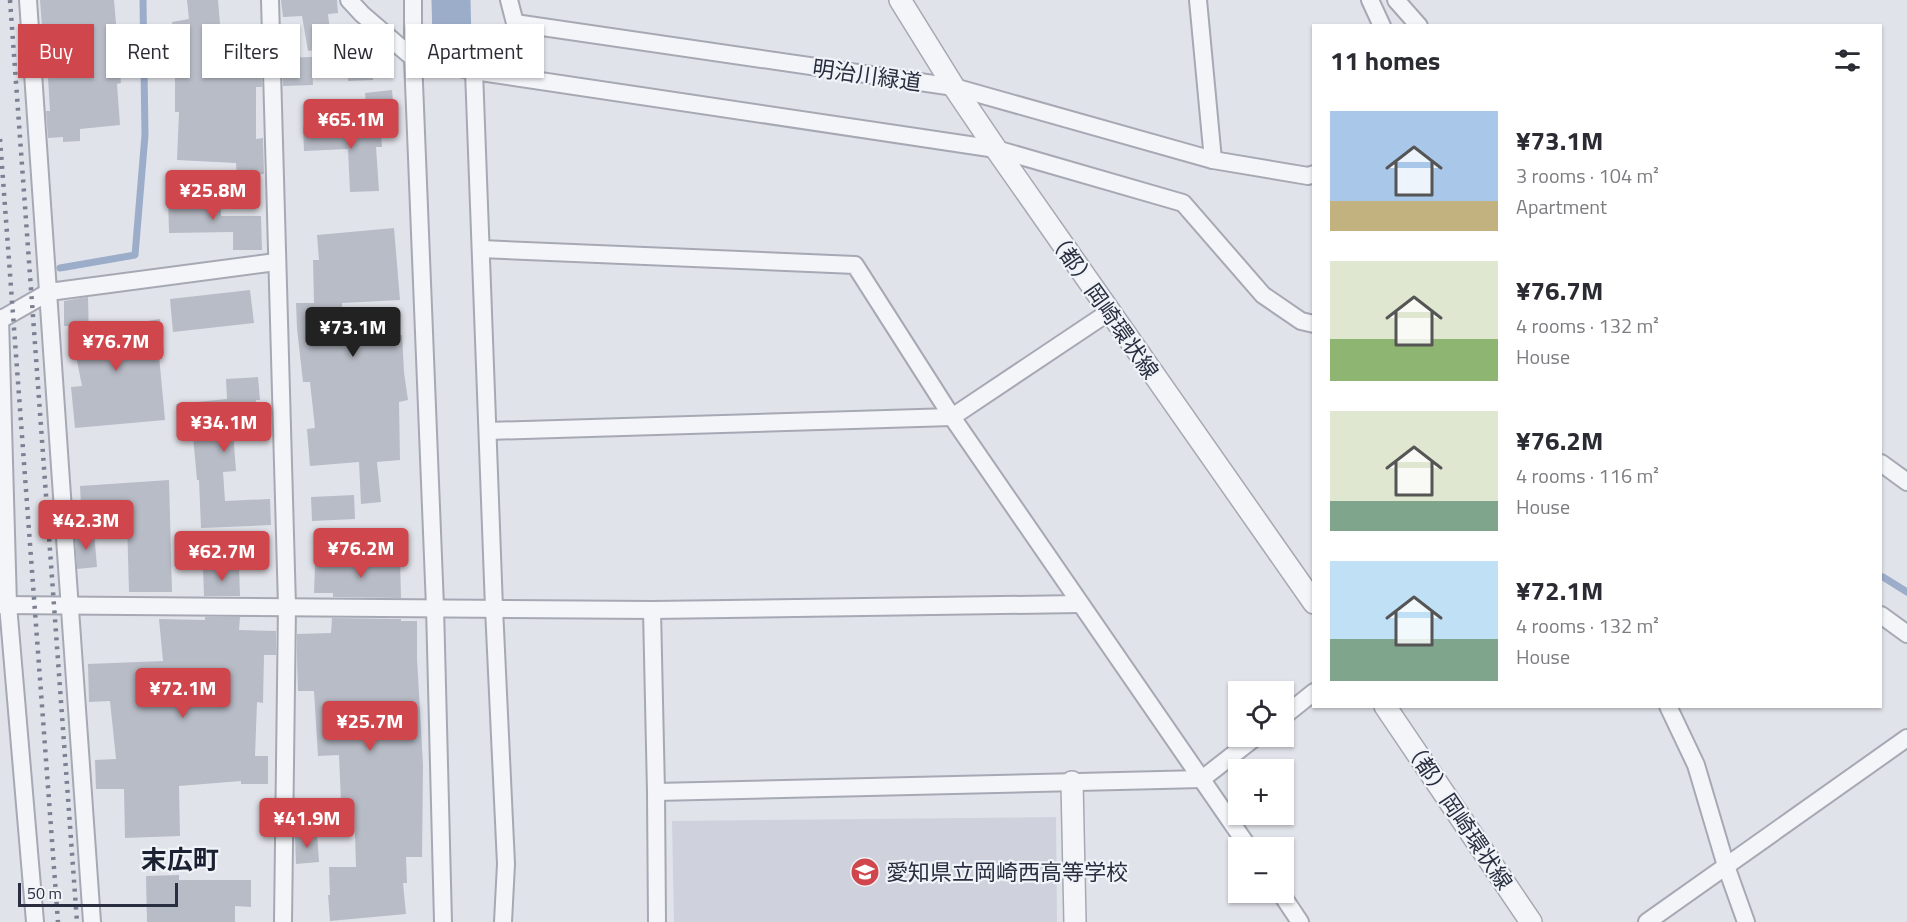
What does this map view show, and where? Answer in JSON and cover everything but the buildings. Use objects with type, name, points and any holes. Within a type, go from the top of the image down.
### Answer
[{"type":"street","points":[[28,0],[68,605],[92,922]]},
{"type":"street","points":[[270,0],[287,606],[283,922]]},
{"type":"street","points":[[350,0],[362,15],[406,52]]},
{"type":"street","points":[[413,0],[413,24]]},
{"type":"street","points":[[509,0],[515,23]]},
{"type":"street","name":"（都）岡崎環状線","points":[[900,0],[996,149],[1312,600]]},
{"type":"street","points":[[1198,0],[1213,160]]},
{"type":"street","points":[[1370,0],[1381,24]]},
{"type":"street","points":[[1396,0],[1417,24]]},
{"type":"street","name":"明治川緑道","points":[[515,23],[954,87],[1213,160],[1308,176],[1312,175]]},
{"type":"street","points":[[414,78],[435,607],[443,922]]},
{"type":"street","points":[[474,78],[506,864],[503,922]]},
{"type":"street","points":[[522,78],[996,149],[1183,203],[1263,295],[1301,321],[1312,324]]},
{"type":"street","points":[[481,249],[855,265],[952,417],[1242,837]]},
{"type":"street","points":[[35,922],[4,605],[0,319],[49,292],[276,262]]},
{"type":"street","points":[[488,431],[952,417],[1109,312]]},
{"type":"street","points":[[1882,464],[1907,482]]},
{"type":"street","points":[[4,605],[652,610],[1080,604]]},
{"type":"street","points":[[652,610],[657,922]]},
{"type":"street","points":[[1882,616],[1907,634]]},
{"type":"street","points":[[1294,708],[1312,694]]},
{"type":"street","name":"（都）岡崎環状線","points":[[1386,708],[1531,922]]},
{"type":"street","points":[[1669,708],[1696,765],[1726,866],[1746,922]]},
{"type":"street","points":[[1647,922],[1907,738]]},
{"type":"street","points":[[656,792],[1202,779],[1243,747]]},
{"type":"street","points":[[1072,782],[1075,922]]},
{"type":"street","points":[[1287,903],[1300,922]]},
{"type":"shaded area","name":"愛知県立岡崎西高等学校","points":[[1056,817],[1057,922],[674,922],[672,821]]},
{"type":"waterway","points":[[60,268],[135,255],[145,135],[143,0]]},
{"type":"waterway","points":[[451,0],[452,24]]},
{"type":"waterway","points":[[1883,577],[1907,592]]},
{"type":"railway","points":[[10,0],[77,922]]},
{"type":"railway","points":[[0,139],[58,922]]},
{"type":"place","name":"愛知県立岡崎西高等学校","points":[[865,872]]},
{"type":"district","name":"末広町","points":[[180,859]]}]
